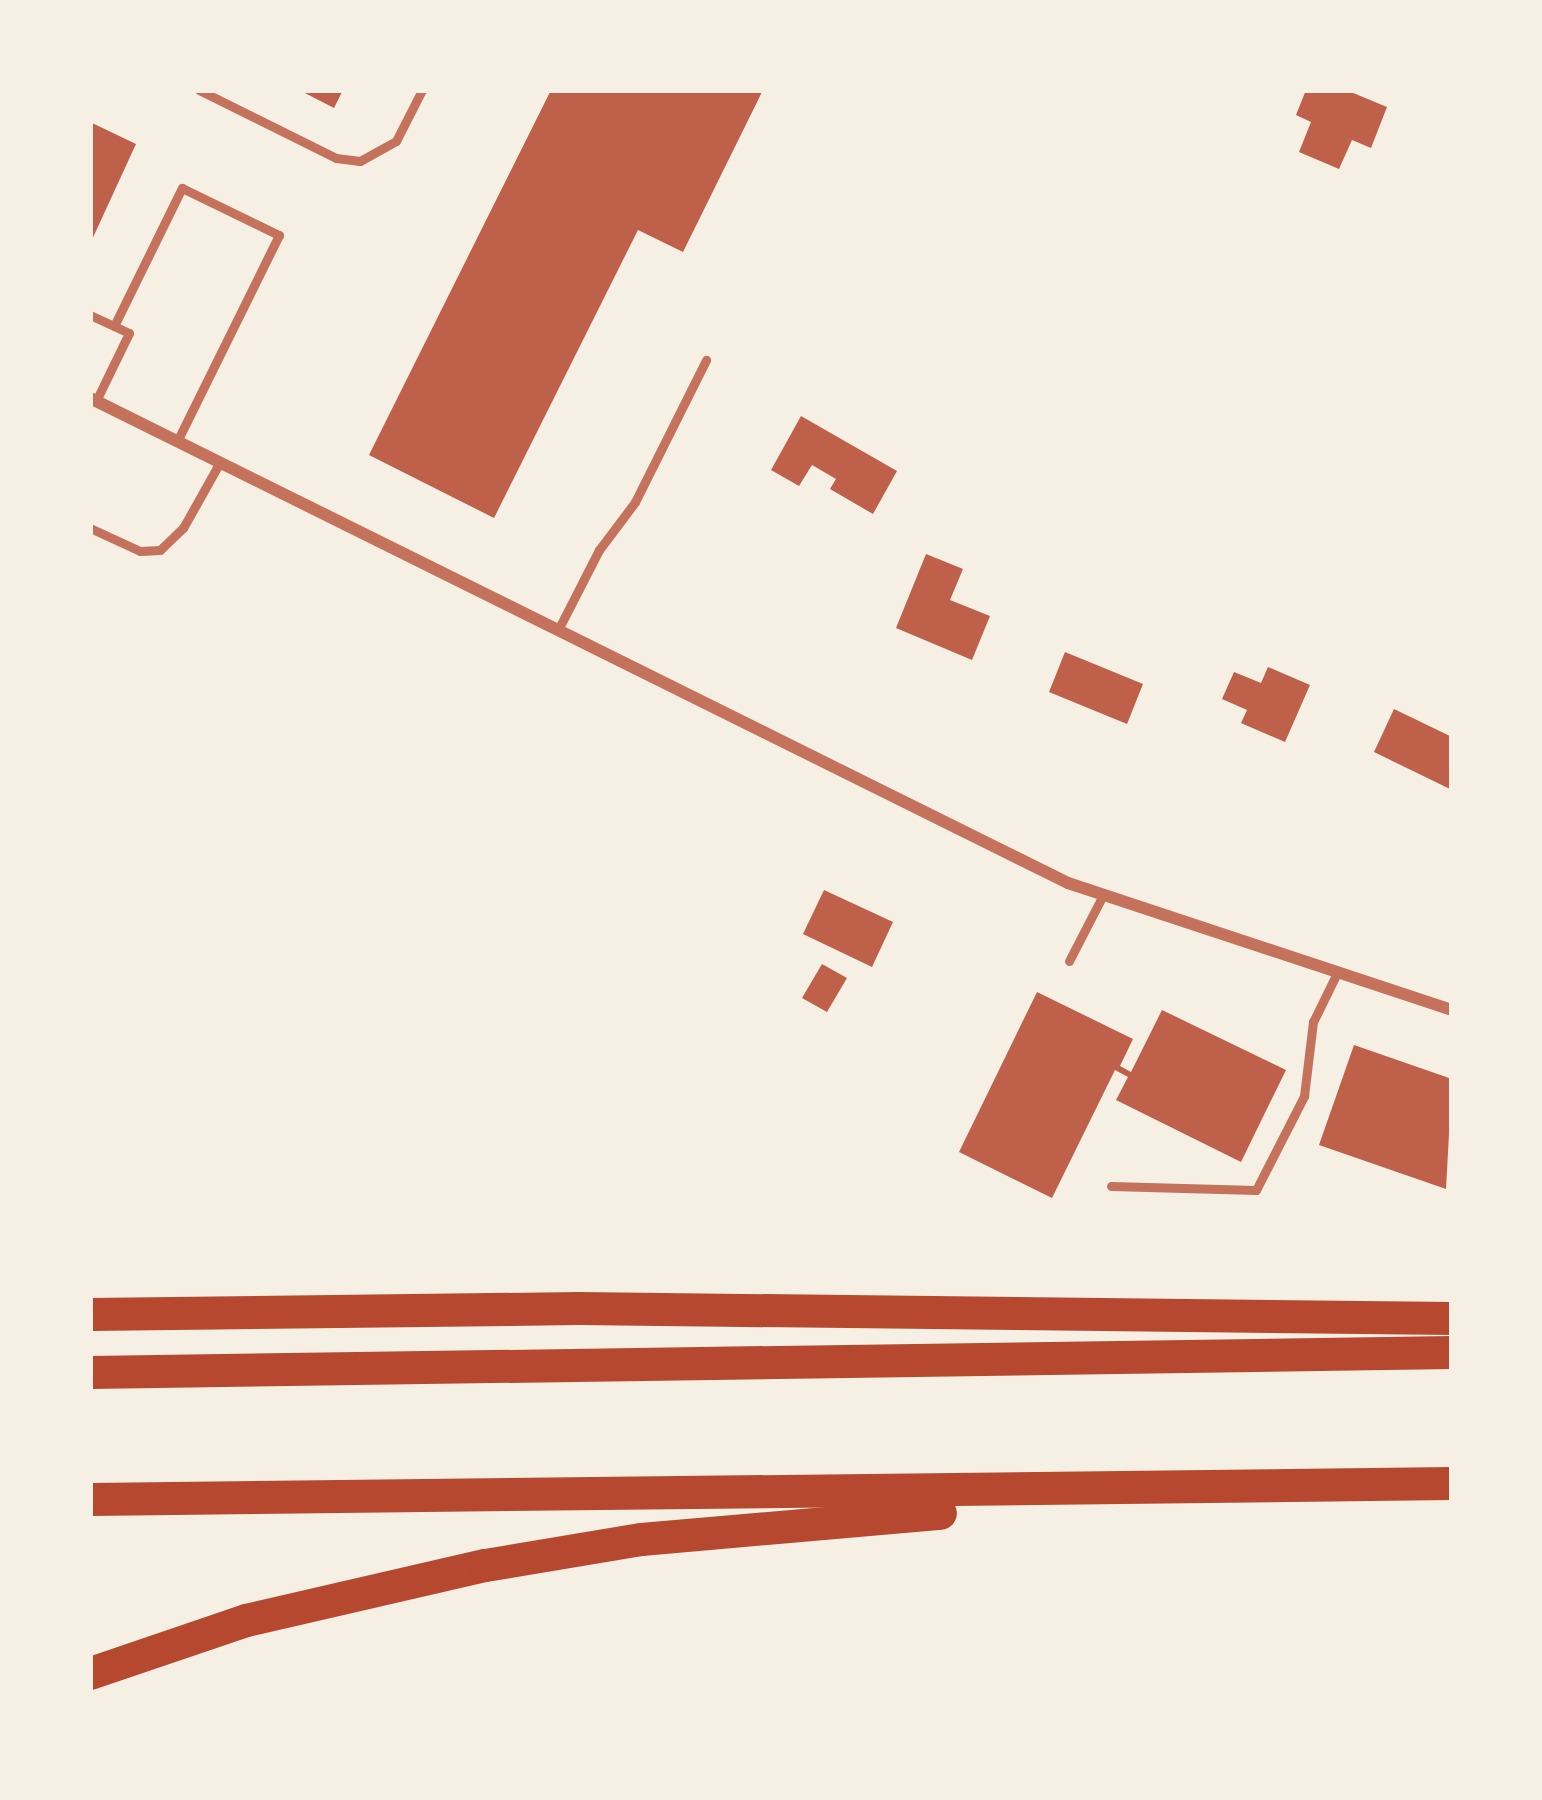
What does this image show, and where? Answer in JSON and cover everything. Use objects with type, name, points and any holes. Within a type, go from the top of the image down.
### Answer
[{"type":"highway","points":[[90,1314],[578,1308],[1452,1318]]},
{"type":"highway","points":[[90,1372],[1452,1352]]},
{"type":"highway","points":[[90,1499],[1194,1491],[1452,1483]]},
{"type":"highway","points":[[90,1673],[246,1620],[484,1564],[641,1538],[1194,1491]]},
{"type":"street","points":[[93,400],[1103,895],[1452,1010]]},
{"type":"lane","points":[[199,90],[336,158],[360,161],[396,141],[422,90]]},
{"type":"lane","points":[[114,326],[182,188],[279,235],[177,441]]},
{"type":"lane","points":[[90,315],[129,333],[93,400]]},
{"type":"lane","points":[[558,630],[599,550],[634,502],[706,360]]},
{"type":"lane","points":[[90,528],[140,551],[160,550],[183,528],[220,463]]},
{"type":"lane","points":[[1069,961],[1103,895]]},
{"type":"lane","points":[[1111,1186],[1256,1190],[1304,1096],[1313,1022],[1338,971]]},
{"type":"building","points":[[299,90],[343,90],[334,108]]},
{"type":"building","points":[[551,90],[763,90],[683,252],[638,230],[494,518],[369,455]]},
{"type":"building","points":[[1306,90],[1346,90],[1387,107],[1371,148],[1352,140],[1339,169],[1299,152],[1311,122],[1296,115]]},
{"type":"building","points":[[90,122],[136,144],[90,244]]},
{"type":"building","points":[[801,416],[897,471],[873,514],[830,489],[836,479],[812,465],[799,486],[771,470]]},
{"type":"building","points":[[926,554],[963,569],[950,600],[990,616],[972,660],[896,628]]},
{"type":"building","points":[[1065,652],[1143,684],[1127,724],[1049,692]]},
{"type":"building","points":[[1268,667],[1310,685],[1285,742],[1241,723],[1247,710],[1222,699],[1234,672],[1261,683]]},
{"type":"building","points":[[1394,709],[1452,737],[1452,790],[1374,752]]},
{"type":"building","points":[[824,890],[893,922],[872,967],[803,934]]},
{"type":"building","points":[[822,964],[847,978],[827,1012],[802,998]]},
{"type":"building","points":[[1037,992],[1133,1039],[1120,1066],[1131,1072],[1162,1010],[1286,1070],[1241,1162],[1116,1100],[1128,1077],[1115,1070],[1052,1198],[959,1152]]},
{"type":"building","points":[[1354,1045],[1452,1079],[1446,1189],[1319,1145]]}]
